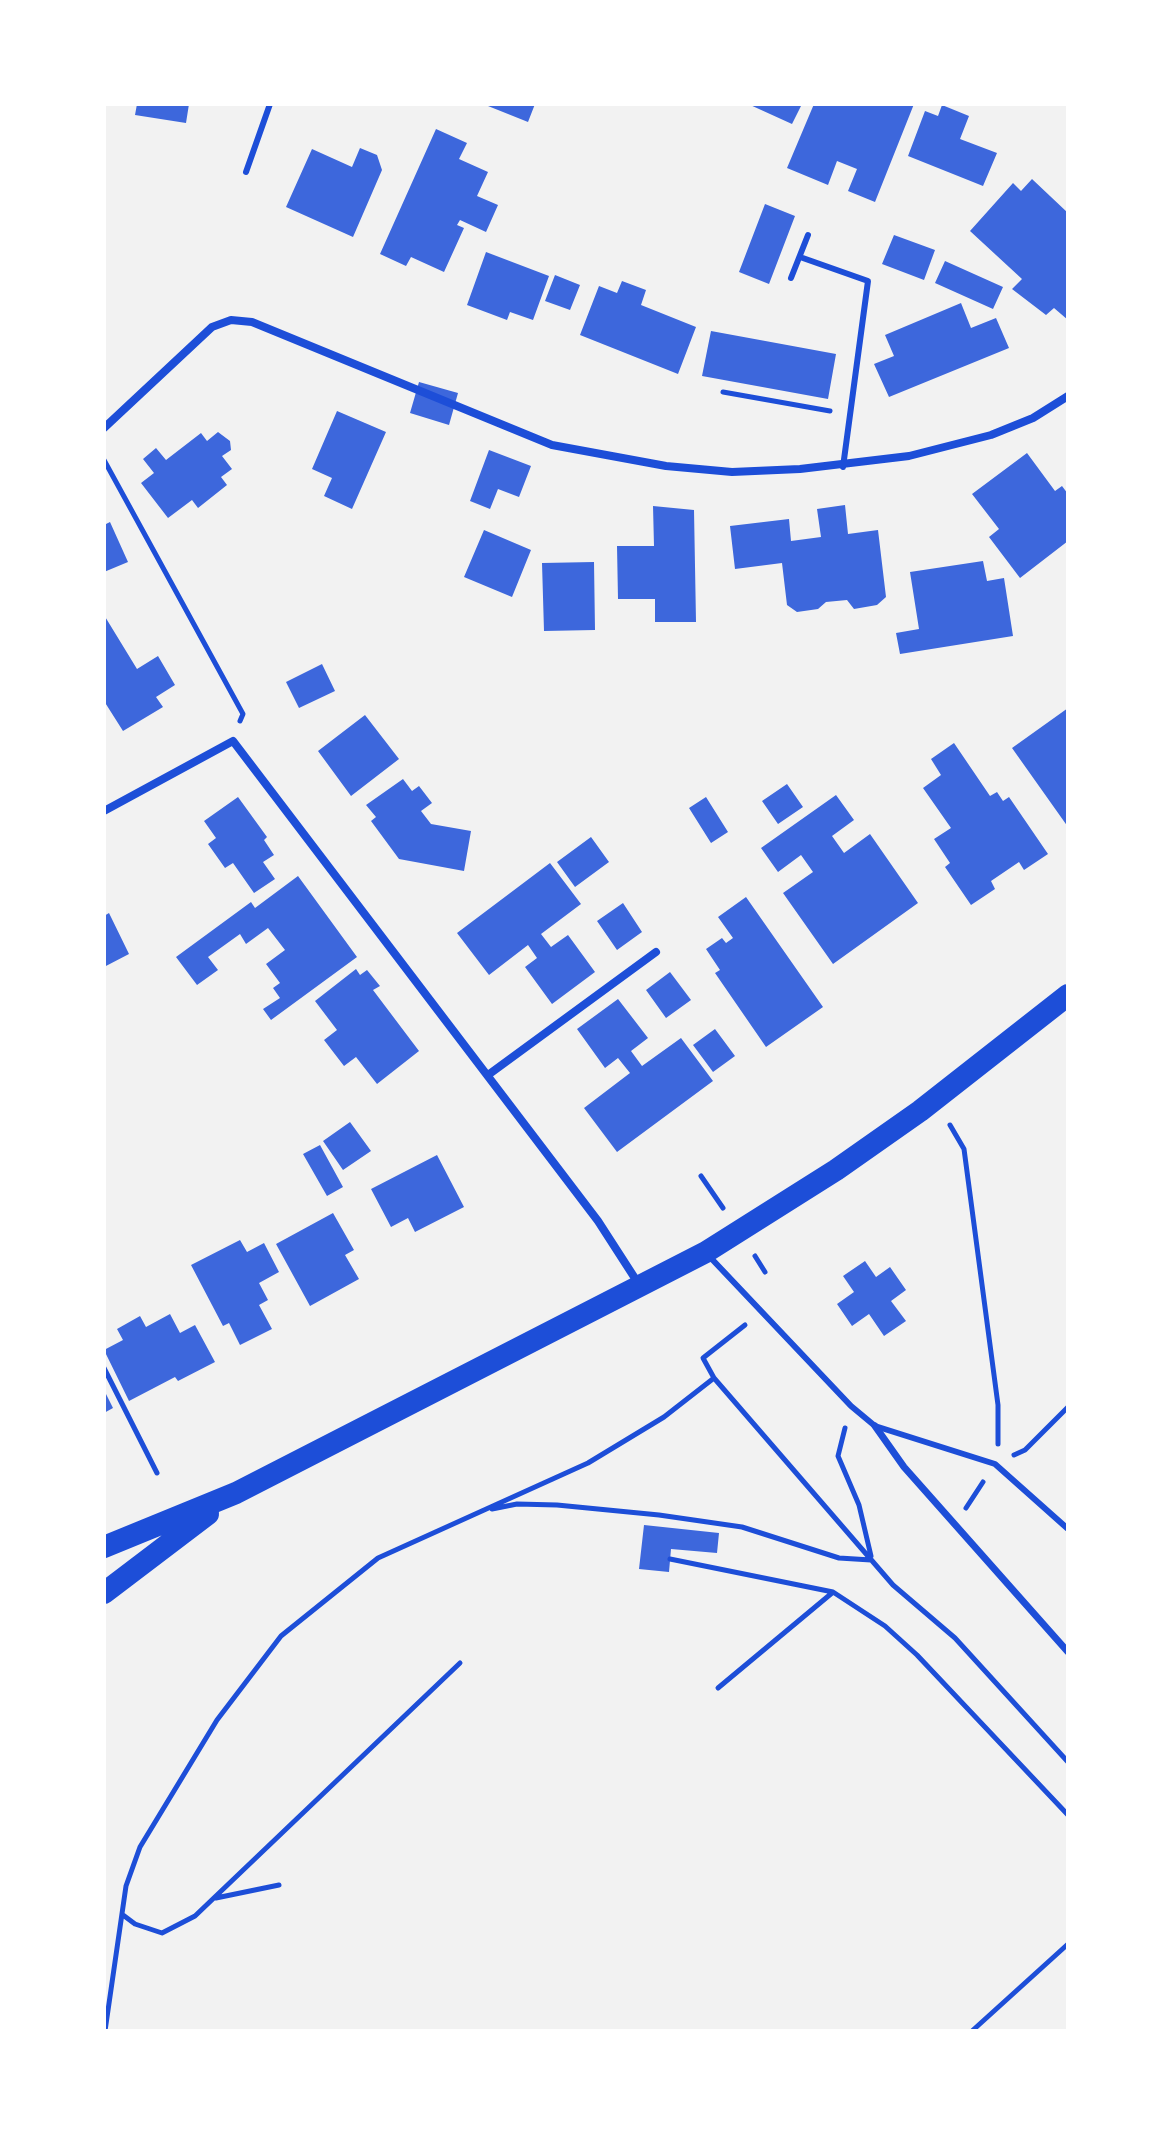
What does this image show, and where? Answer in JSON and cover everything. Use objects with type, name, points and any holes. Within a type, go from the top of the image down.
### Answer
[{"type":"highway","points":[[104,1547],[236,1493],[706,1252],[836,1170],[936,1099],[1068,995]]},
{"type":"highway","points":[[104,1593],[236,1493]]},
{"type":"street","points":[[104,428],[212,327],[231,320],[252,322],[552,445],[666,466],[732,472],[843,467],[909,456],[991,435],[1033,418],[1068,396]]},
{"type":"street","points":[[104,811],[233,741],[598,1221],[639,1284]]},
{"type":"street","points":[[488,1075],[656,952]]},
{"type":"street","points":[[875,1426],[904,1467],[1068,1652]]},
{"type":"lane","points":[[246,172],[270,104]]},
{"type":"lane","points":[[791,278],[808,235]]},
{"type":"lane","points":[[800,257],[868,281],[843,467]]},
{"type":"lane","points":[[706,1252],[851,1406],[875,1426],[995,1464],[1068,1529]]},
{"type":"path","points":[[723,392],[829,411]]},
{"type":"path","points":[[104,460],[243,714],[233,741]]},
{"type":"path","points":[[936,1099],[964,1149],[998,1405],[995,1464],[956,1524]]},
{"type":"path","points":[[762,1313],[703,1358],[714,1378],[893,1585],[955,1638],[1068,1762]]},
{"type":"path","points":[[104,1368],[157,1473]]},
{"type":"path","points":[[105,2031],[126,1886],[140,1847],[217,1720],[281,1636],[378,1558],[423,1534],[588,1463],[664,1417],[714,1378]]},
{"type":"path","points":[[851,1406],[838,1456],[859,1505],[872,1561]]},
{"type":"path","points":[[1025,1450],[1068,1407]]},
{"type":"path","points":[[479,1512],[517,1504],[659,1515],[742,1527],[839,1558],[872,1561]]},
{"type":"path","points":[[670,1559],[833,1592],[885,1626],[917,1655],[1068,1815]]},
{"type":"path","points":[[718,1688],[833,1592]]},
{"type":"path","points":[[122,1914],[135,1924],[162,1933],[195,1916],[460,1663]]},
{"type":"path","points":[[215,1898],[279,1885]]},
{"type":"path","points":[[972,2031],[1068,1944]]},
{"type":"building","points":[[137,104],[189,104],[186,123],[135,115]]},
{"type":"building","points":[[483,104],[535,104],[528,122]]},
{"type":"building","points":[[748,104],[802,104],[792,124]]},
{"type":"building","points":[[814,104],[914,104],[875,202],[848,191],[857,169],[837,161],[828,185],[787,168]]},
{"type":"building","points":[[942,105],[969,116],[960,139],[997,153],[983,186],[908,156],[925,111],[938,116]]},
{"type":"building","points":[[436,129],[467,143],[459,159],[488,172],[477,196],[498,205],[486,232],[460,220],[457,225],[464,228],[444,272],[411,257],[406,266],[380,254]]},
{"type":"building","points":[[360,148],[377,155],[382,170],[353,237],[286,207],[312,149],[352,167]]},
{"type":"building","points":[[1032,179],[1068,213],[1068,320],[1054,308],[1046,315],[1012,289],[1022,279],[970,231],[1013,183],[1021,191]]},
{"type":"building","points":[[765,204],[795,216],[769,284],[739,272]]},
{"type":"building","points":[[894,235],[935,250],[924,280],[882,264]]},
{"type":"building","points":[[486,252],[549,276],[533,320],[510,312],[507,320],[467,305]]},
{"type":"building","points":[[945,261],[1003,287],[993,309],[935,283]]},
{"type":"building","points":[[555,275],[580,285],[570,310],[545,301]]},
{"type":"building","points":[[622,281],[646,290],[641,305],[696,327],[678,374],[580,335],[599,286],[617,293]]},
{"type":"building","points":[[961,303],[971,328],[996,318],[1009,348],[889,397],[874,364],[894,356],[885,335]]},
{"type":"building","points":[[711,331],[836,354],[828,399],[702,376]]},
{"type":"building","points":[[419,382],[458,393],[449,425],[410,413]]},
{"type":"building","points":[[337,411],[386,432],[352,509],[324,496],[332,478],[312,469]]},
{"type":"building","points":[[218,432],[230,441],[231,450],[222,456],[232,469],[221,477],[227,485],[198,508],[192,500],[168,518],[141,483],[154,473],[143,459],[156,448],[166,460],[201,433],[207,441]]},
{"type":"building","points":[[489,450],[531,466],[519,497],[498,489],[490,509],[470,501]]},
{"type":"building","points":[[1027,453],[1055,491],[1062,486],[1068,494],[1068,541],[1020,578],[989,537],[999,529],[972,494]]},
{"type":"building","points":[[845,505],[848,534],[878,530],[886,597],[877,605],[854,609],[847,600],[826,602],[818,609],[797,612],[787,605],[782,563],[735,569],[730,526],[789,519],[791,541],[821,537],[817,509]]},
{"type":"building","points":[[653,506],[694,510],[696,622],[655,622],[655,599],[618,599],[617,546],[654,546]]},
{"type":"building","points":[[110,522],[128,562],[104,572],[104,525]]},
{"type":"building","points":[[484,530],[531,550],[512,597],[464,577]]},
{"type":"building","points":[[983,561],[987,581],[1004,578],[1013,636],[900,654],[896,633],[919,629],[910,572]]},
{"type":"building","points":[[594,562],[595,630],[544,631],[542,563]]},
{"type":"building","points":[[104,615],[137,669],[158,656],[175,685],[156,697],[163,707],[123,731],[104,701]]},
{"type":"building","points":[[322,664],[335,691],[299,708],[286,682]]},
{"type":"building","points":[[1068,708],[1068,827],[1012,748]]},
{"type":"building","points":[[365,715],[399,759],[351,796],[318,751]]},
{"type":"building","points":[[954,743],[990,796],[997,792],[1003,801],[1009,797],[1048,854],[1024,870],[1019,862],[991,881],[995,889],[971,905],[945,867],[950,863],[934,839],[951,828],[923,788],[941,775],[931,759]]},
{"type":"building","points":[[403,779],[412,791],[419,786],[432,803],[421,811],[431,824],[471,831],[464,871],[399,859],[371,821],[376,817],[366,805]]},
{"type":"building","points":[[787,784],[803,807],[778,824],[762,801]]},
{"type":"building","points":[[836,795],[854,820],[832,836],[844,853],[870,834],[918,903],[833,964],[783,893],[813,872],[801,855],[778,872],[761,848]]},
{"type":"building","points":[[238,797],[267,837],[264,840],[274,855],[263,862],[275,879],[254,893],[233,863],[225,868],[208,844],[216,838],[204,821]]},
{"type":"building","points":[[706,797],[728,832],[711,843],[689,808]]},
{"type":"building","points":[[591,837],[609,862],[575,887],[557,862]]},
{"type":"building","points":[[550,863],[581,904],[541,934],[551,947],[568,935],[595,972],[552,1004],[525,967],[537,958],[528,945],[489,975],[457,933]]},
{"type":"building","points":[[298,876],[357,957],[271,1020],[263,1009],[280,998],[273,988],[280,983],[266,964],[285,950],[268,928],[246,944],[240,934],[208,957],[218,970],[197,985],[176,957],[251,902],[255,908]]},
{"type":"building","points":[[746,897],[823,1007],[766,1047],[715,973],[720,970],[706,949],[722,938],[726,943],[733,938],[718,917]]},
{"type":"building","points":[[623,903],[642,932],[617,950],[597,921]]},
{"type":"building","points":[[109,913],[129,954],[104,967],[104,916]]},
{"type":"building","points":[[356,969],[360,975],[367,970],[380,986],[373,990],[419,1051],[377,1084],[356,1057],[344,1066],[324,1040],[337,1030],[315,1001]]},
{"type":"building","points":[[670,972],[691,1000],[666,1018],[646,990]]},
{"type":"building","points":[[618,999],[648,1038],[631,1051],[642,1066],[681,1038],[713,1081],[617,1152],[584,1108],[630,1073],[618,1058],[605,1068],[577,1029]]},
{"type":"building","points":[[715,1029],[735,1056],[713,1072],[693,1045]]},
{"type":"building","points":[[350,1122],[371,1151],[343,1170],[323,1141]]},
{"type":"building","points":[[320,1145],[343,1187],[327,1196],[303,1154]]},
{"type":"building","points":[[437,1155],[464,1207],[415,1232],[408,1218],[391,1227],[371,1189]]},
{"type":"building","points":[[333,1213],[354,1250],[345,1255],[359,1279],[310,1306],[276,1244]]},
{"type":"building","points":[[240,1240],[247,1252],[264,1243],[279,1272],[259,1283],[268,1300],[259,1305],[272,1329],[240,1345],[229,1323],[223,1326],[191,1265]]},
{"type":"building","points":[[865,1261],[876,1277],[890,1267],[906,1290],[891,1301],[906,1321],[884,1336],[869,1314],[852,1326],[837,1304],[854,1292],[843,1276]]},
{"type":"building","points":[[170,1314],[180,1333],[195,1325],[215,1362],[178,1381],[175,1377],[129,1401],[104,1350],[123,1340],[117,1329],[140,1316],[146,1327]]},
{"type":"building","points":[[104,1390],[113,1408],[104,1413]]},
{"type":"building","points":[[644,1525],[719,1533],[717,1553],[671,1549],[669,1572],[639,1569]]}]
